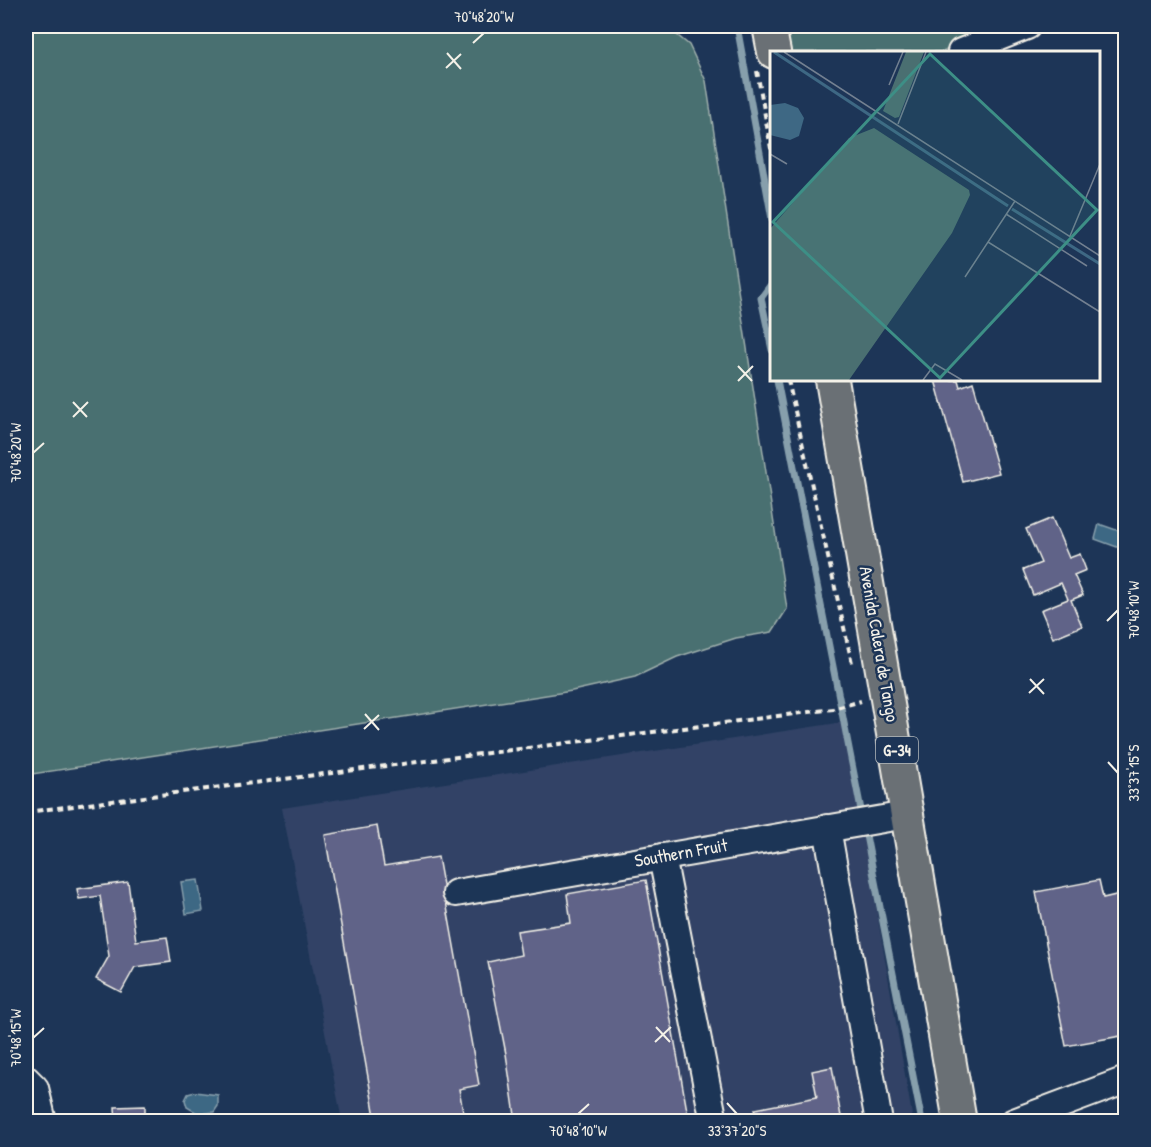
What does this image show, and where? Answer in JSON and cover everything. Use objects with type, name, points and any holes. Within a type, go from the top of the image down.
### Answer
[{"type":"main road","points":[[764,56],[769,26]]},
{"type":"main road","name":"Avenida Calera de Tango","points":[[832,381],[888,693],[880,819],[960,1122]]},
{"type":"street","points":[[964,51],[1027,26]]},
{"type":"street","name":"Southern Fruit","points":[[456,892],[880,819]]},
{"type":"street","points":[[827,828],[879,1122]]},
{"type":"street","points":[[662,857],[714,1122]]},
{"type":"street","points":[[27,1080],[38,1095],[43,1122]]},
{"type":"street","points":[[1014,1122],[1125,1080]]},
{"type":"path","points":[[764,56],[770,140]]},
{"type":"path","points":[[26,812],[833,709],[850,704]]},
{"type":"shaded area","points":[[1099,524],[1125,533],[1125,550],[1095,539]]},
{"type":"shaded area","points":[[844,722],[913,1121],[342,1121],[282,808]]},
{"type":"shaded area","points":[[198,880],[203,911],[186,914],[181,882]]},
{"type":"shaded area","points":[[195,1092],[218,1095],[218,1106],[214,1112],[199,1114],[187,1107],[185,1100],[188,1094]]},
{"type":"green space","points":[[26,26],[666,26],[689,45],[706,81],[787,609],[772,632],[736,638],[677,657],[635,677],[572,691],[26,775]]},
{"type":"green space","points":[[786,26],[1008,26],[945,51],[791,51]]},
{"type":"building","points":[[935,381],[958,381],[960,387],[973,382],[999,473],[963,482]]},
{"type":"building","points":[[1052,518],[1069,558],[1080,554],[1086,570],[1074,575],[1083,595],[1071,600],[1082,626],[1053,638],[1041,610],[1068,599],[1061,583],[1033,595],[1023,570],[1041,563],[1026,529]]},
{"type":"building","points":[[377,826],[384,866],[438,857],[479,1085],[459,1089],[465,1122],[376,1122],[325,835]]},
{"type":"building","points":[[646,880],[689,1122],[516,1122],[506,1054],[488,962],[521,955],[517,931],[571,923],[567,894]]},
{"type":"building","points":[[1099,880],[1103,898],[1116,895],[1120,912],[1126,911],[1126,1035],[1066,1046],[1036,892]]},
{"type":"building","points":[[128,882],[136,941],[167,937],[171,962],[135,967],[121,992],[96,979],[109,956],[100,896],[79,899],[77,889]]},
{"type":"building","points":[[832,1067],[842,1122],[757,1122],[755,1109],[817,1097],[812,1071]]},
{"type":"building","points":[[145,1106],[145,1122],[116,1122],[115,1107]]},
{"type":"building","points":[[1124,1114],[1126,1122],[1087,1122]]},
{"type":"waterway","points":[[737,26],[770,208]]},
{"type":"waterway","points":[[770,286],[761,298],[770,341]]},
{"type":"waterway","points":[[777,381],[922,1122]]}]
